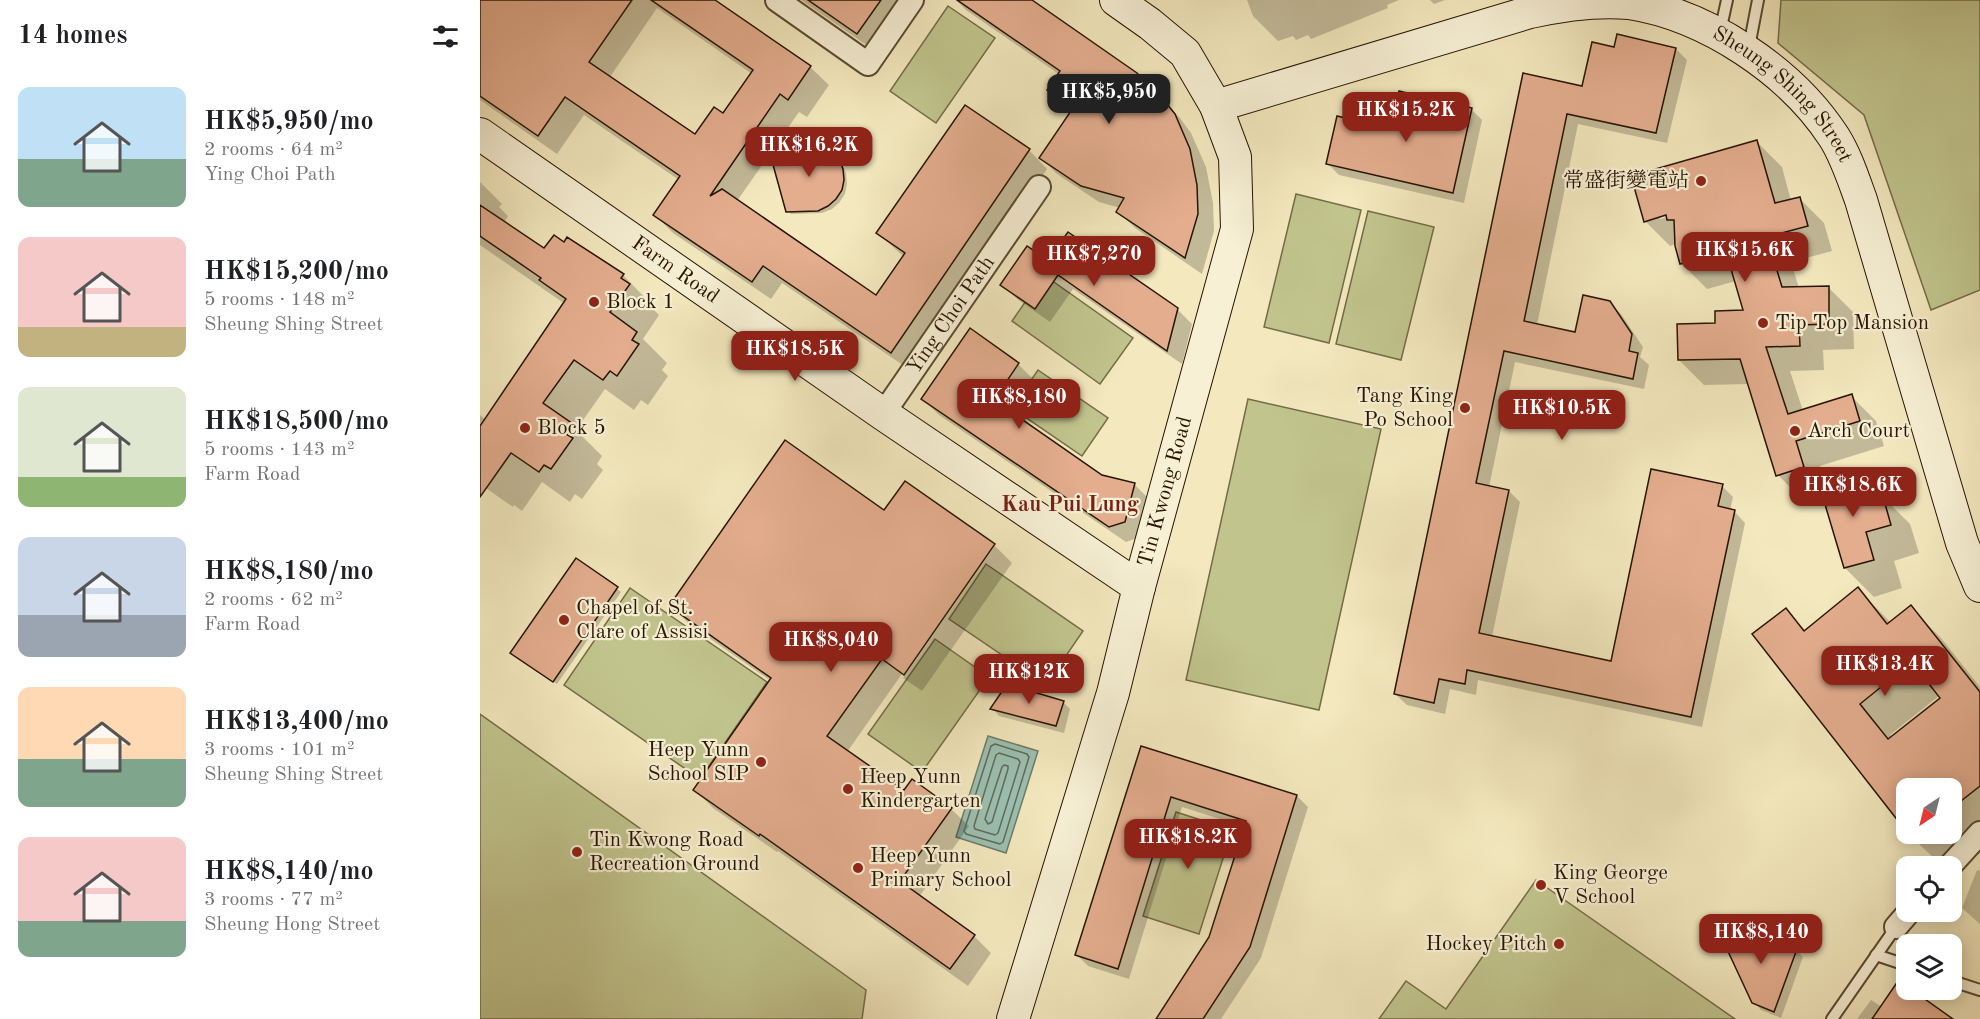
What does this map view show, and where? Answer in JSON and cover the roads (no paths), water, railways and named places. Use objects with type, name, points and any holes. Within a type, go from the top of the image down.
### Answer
[{"type":"street","points":[[777,0],[868,64],[912,0]]},
{"type":"street","name":"Tin Kwong Road","points":[[1013,1019],[1113,693],[1139,588],[1237,229],[1235,157],[1216,105],[1185,53],[1116,0]]},
{"type":"street","name":"Sheung Shing Street","points":[[1216,105],[1530,12],[1598,1],[1628,2],[1677,15],[1748,53],[1794,88],[1809,104],[1834,138],[1848,164],[1861,200],[1962,543],[1980,586]]},
{"type":"street","name":"Farm Road","points":[[480,134],[883,414],[1139,588]]},
{"type":"street","name":"Ying Choi Path","points":[[883,414],[1039,187]]},
{"type":"street","points":[[1959,856],[1980,833]]},
{"type":"lane","points":[[1720,36],[1727,0]]},
{"type":"lane","points":[[1748,53],[1758,0]]},
{"type":"lane","points":[[1832,1019],[1901,922]]},
{"type":"lane","points":[[1876,955],[1896,962]]},
{"type":"lane","points":[[1962,984],[1980,990]]},
{"type":"water","points":[[988,736],[1038,751],[1006,853],[956,837]]},
{"type":"place","name":"常盛街變電站","points":[[1701,181]]},
{"type":"place","name":"Block 1","points":[[594,302]]},
{"type":"place","name":"Tip Top Mansion","points":[[1763,323]]},
{"type":"place","name":"Tang King Po School","points":[[1465,408]]},
{"type":"place","name":"Block 5","points":[[525,428]]},
{"type":"place","name":"Arch Court","points":[[1795,431]]},
{"type":"place","name":"Chapel of St. Clare of Assisi","points":[[564,620]]},
{"type":"place","name":"Heep Yunn School SIP","points":[[761,762]]},
{"type":"place","name":"Heep Yunn Kindergarten","points":[[848,789]]},
{"type":"place","name":"Tin Kwong Road Recreation Ground","points":[[577,852]]},
{"type":"place","name":"Heep Yunn Primary School","points":[[858,868]]},
{"type":"place","name":"King George V School","points":[[1541,885]]},
{"type":"place","name":"Hockey Pitch","points":[[1559,944]]},
{"type":"district","name":"Kau Pui Lung","points":[[1070,505]]}]
